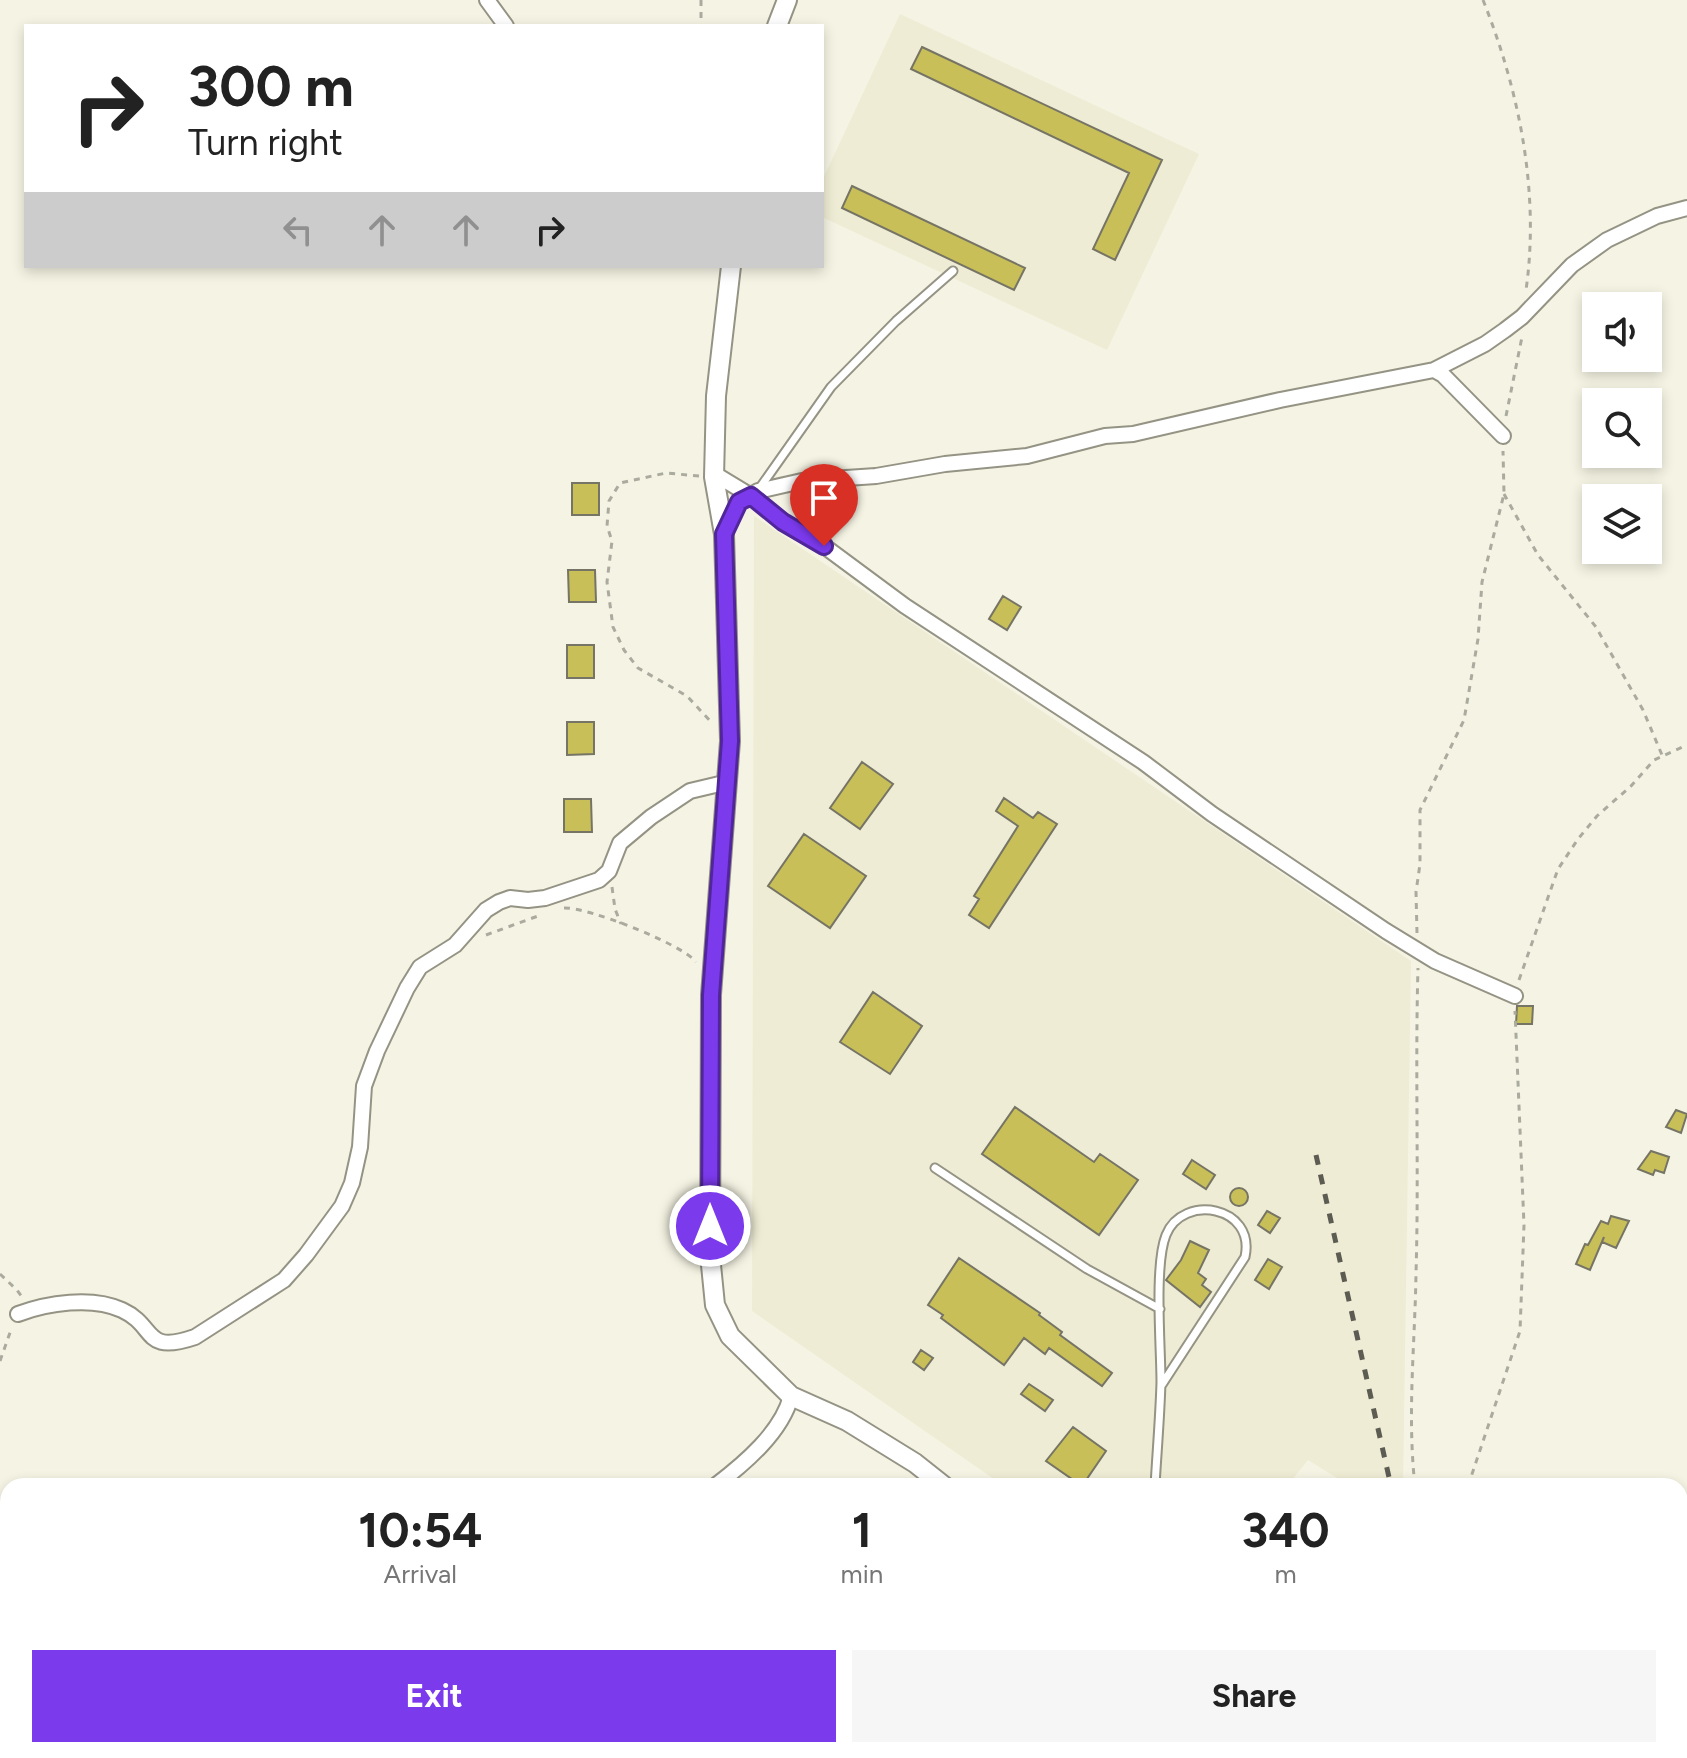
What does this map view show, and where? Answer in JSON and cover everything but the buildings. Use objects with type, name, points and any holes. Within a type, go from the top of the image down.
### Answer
[{"type":"street","points":[[487,0],[505,24]]},
{"type":"street","points":[[778,24],[787,0]]},
{"type":"street","points":[[724,534],[739,502],[755,493],[802,481],[876,476],[945,464],[1027,456],[1105,436],[1133,434],[1280,400],[1434,370],[1485,344],[1522,317],[1572,265],[1607,240],[1657,216],[1687,208]]},
{"type":"street","points":[[731,268],[716,396],[714,477],[724,534],[730,741],[711,995],[710,1255],[715,1305],[730,1336],[791,1396],[847,1421],[934,1478]]},
{"type":"street","points":[[1434,370],[1443,375],[1503,436]]},
{"type":"street","points":[[714,477],[755,493],[783,522],[824,546],[918,615],[1143,762],[1289,867],[1418,951],[1515,996]]},
{"type":"street","points":[[18,1314],[32,1308],[103,1304],[133,1316],[148,1335],[157,1340],[179,1343],[195,1337],[284,1280],[342,1206],[352,1183],[360,1147],[364,1086],[377,1051],[420,967],[455,945],[486,910],[499,902],[510,898],[545,898],[599,880],[609,871],[620,843],[651,817],[690,791],[728,782]]},
{"type":"street","points":[[724,1478],[775,1428],[788,1410],[791,1396]]},
{"type":"lane","points":[[755,493],[831,387],[896,321],[953,271]]},
{"type":"lane","points":[[935,1168],[1087,1269],[1160,1309]]},
{"type":"lane","points":[[1155,1478],[1161,1386],[1160,1259],[1166,1234],[1176,1222],[1196,1211],[1210,1210],[1233,1218],[1247,1238],[1245,1257],[1161,1386]]},
{"type":"path","points":[[701,0],[701,24]]},
{"type":"path","points":[[1414,1478],[1411,1383],[1416,1273],[1416,892],[1420,864],[1420,810],[1464,720],[1478,639],[1482,582],[1504,494],[1503,436],[1523,334],[1531,230],[1529,178],[1506,66],[1483,0]]},
{"type":"path","points":[[714,477],[666,473],[620,483],[609,501],[607,515],[612,541],[607,582],[608,605],[613,627],[624,650],[638,668],[687,696],[730,741]]},
{"type":"path","points":[[1504,494],[1538,555],[1596,627],[1643,710],[1662,755]]},
{"type":"path","points":[[1471,1478],[1520,1331],[1524,1225],[1515,996],[1525,958],[1558,869],[1597,816],[1631,786],[1654,760],[1687,745]]},
{"type":"path","points":[[609,871],[615,909],[621,924]]},
{"type":"path","points":[[559,909],[582,910],[621,924],[681,948],[697,964]]},
{"type":"path","points":[[482,937],[547,911]]},
{"type":"shaded area","points":[[900,14],[1199,154],[1107,350],[824,218],[824,177]]},
{"type":"shaded area","points":[[754,516],[1411,961],[1403,1478],[1337,1478],[1308,1460],[1293,1478],[992,1478],[752,1311]]},
{"type":"railway","points":[[1316,1155],[1389,1478]]},
{"type":"route","points":[[710,1226],[711,995],[730,741],[724,534],[739,502],[751,496],[783,522],[824,546]]}]
